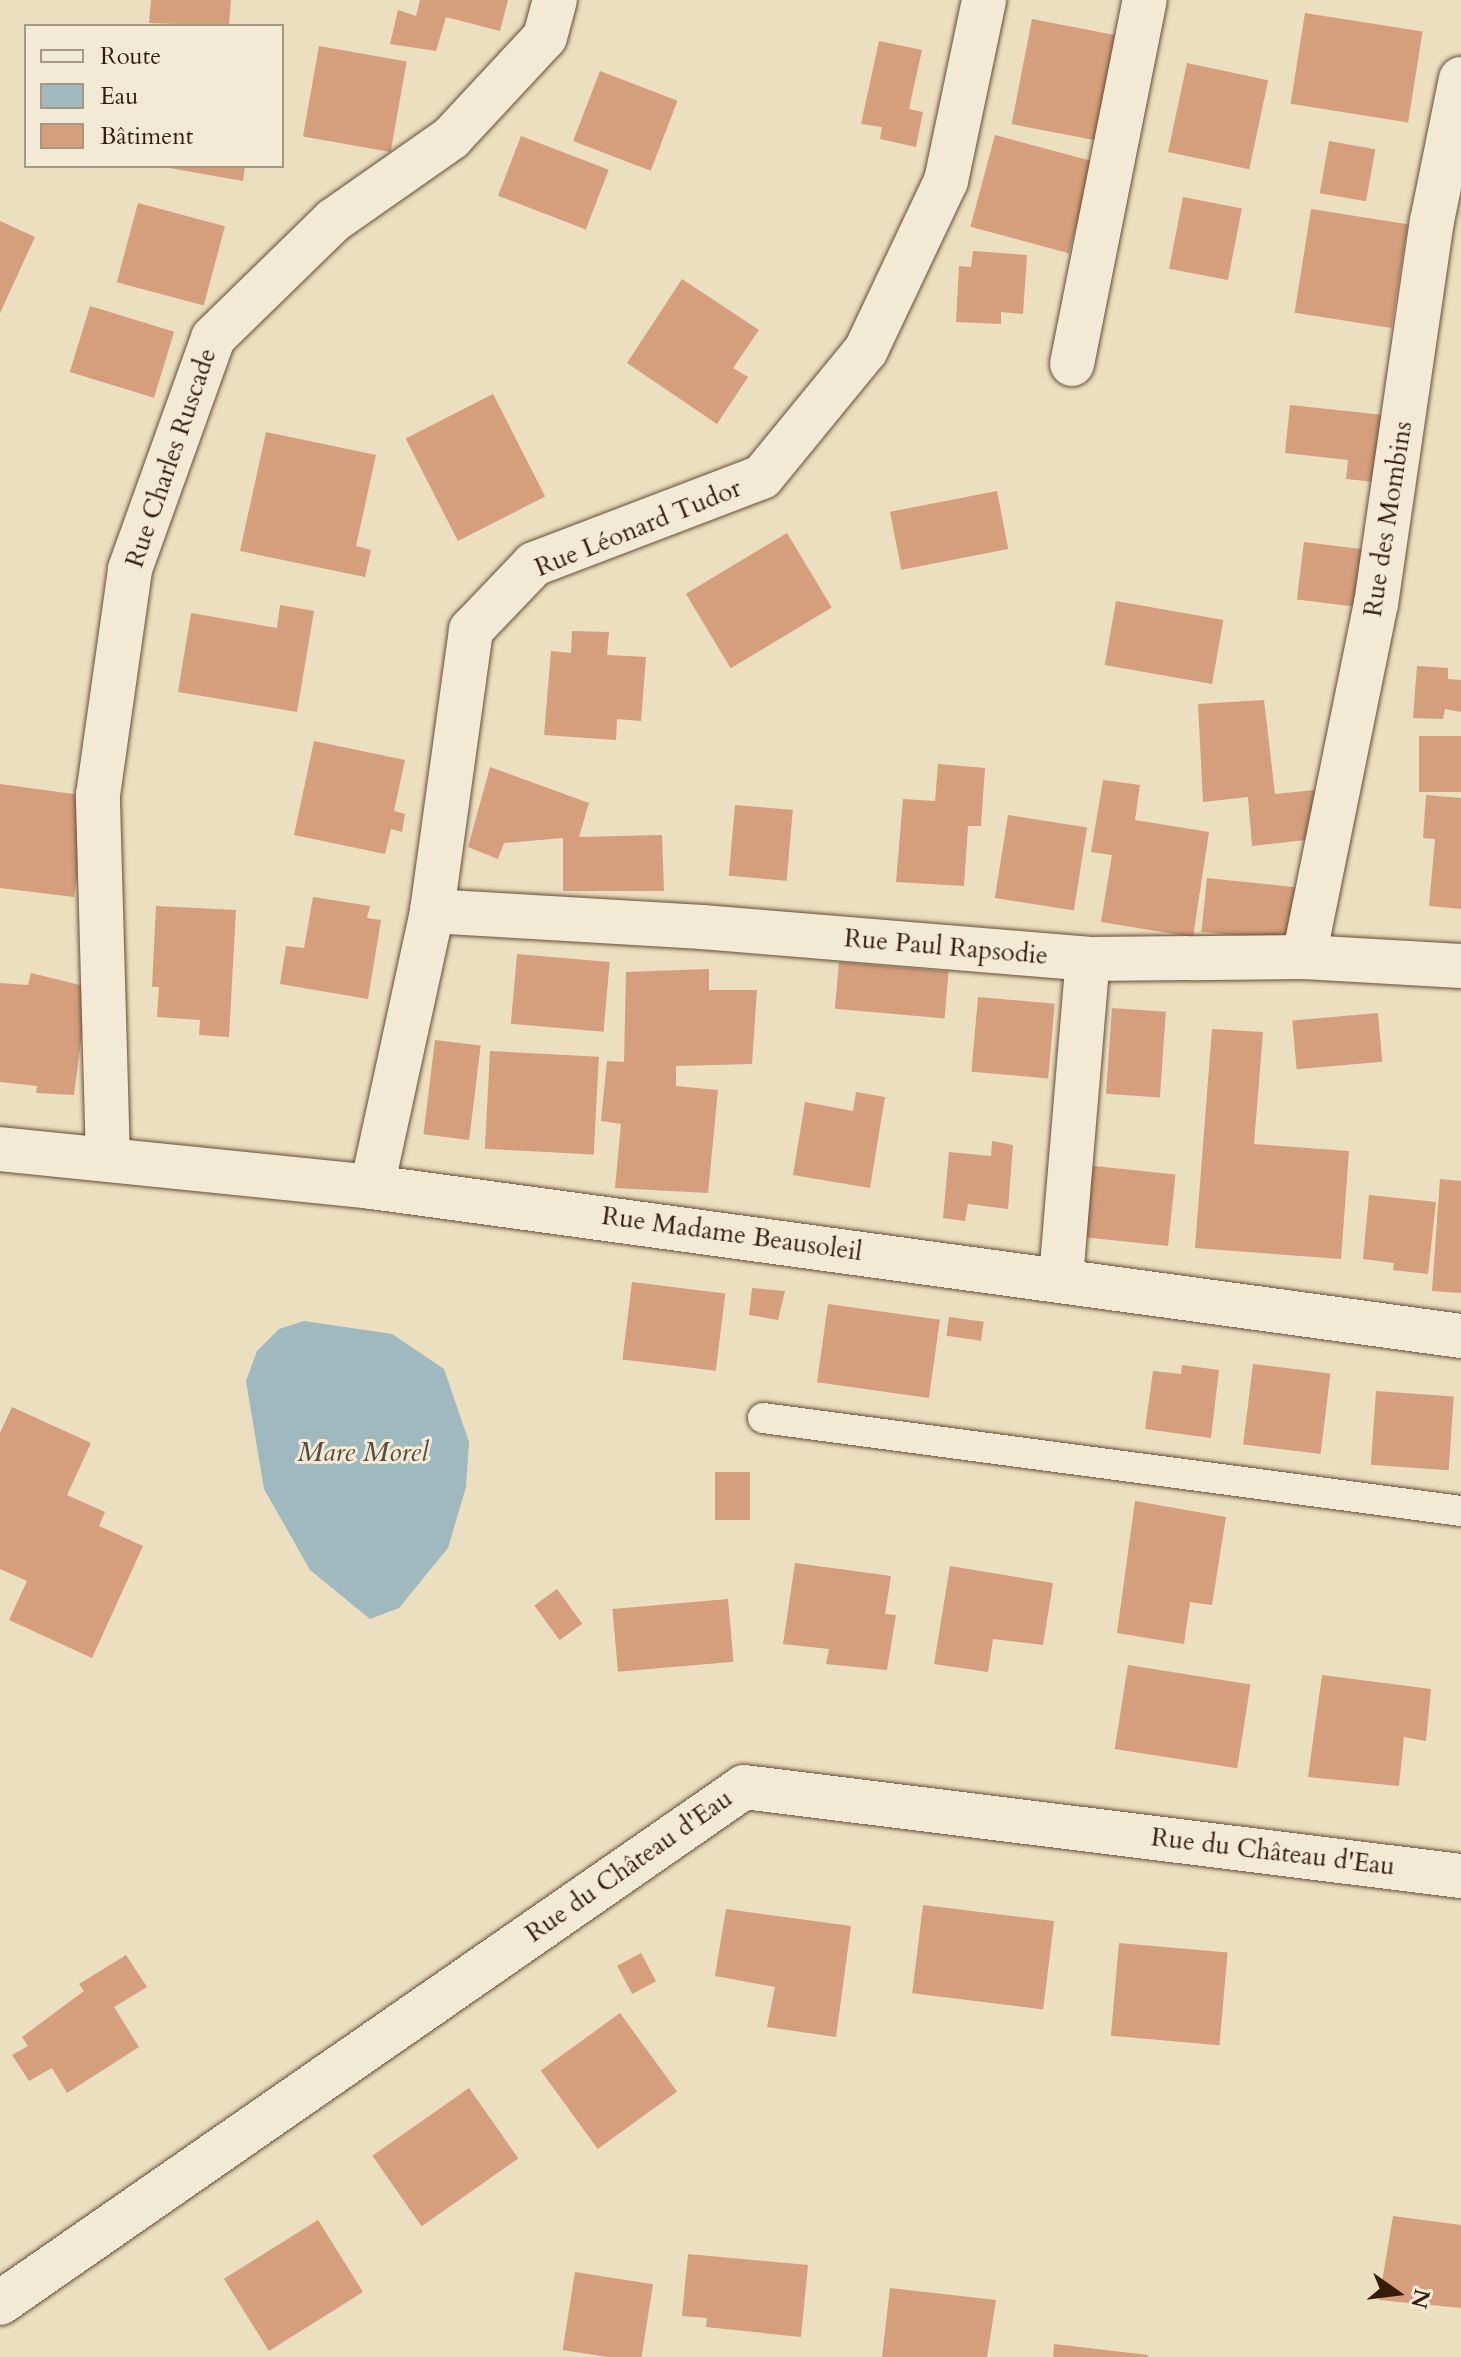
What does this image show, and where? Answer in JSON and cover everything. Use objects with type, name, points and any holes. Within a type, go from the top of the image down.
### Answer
[{"type":"street","name":"Rue Charles Ruscade","points":[[108,1160],[98,795],[130,569],[213,338],[334,220],[451,138],[545,37],[555,0]]},
{"type":"street","name":"Rue Léonard Tudor","points":[[372,1187],[432,911],[471,630],[534,564],[762,477],[866,350],[946,181],[984,0]]},
{"type":"street","points":[[1072,364],[1145,0]]},
{"type":"street","name":"Rue des Mombins","points":[[1304,957],[1376,604],[1432,221],[1461,79]]},
{"type":"street","name":"Rue Paul Rapsodie","points":[[432,911],[702,927],[1088,959],[1304,957],[1461,966]]},
{"type":"street","points":[[1061,1278],[1088,959]]},
{"type":"street","name":"Rue Madame Beausoleil","points":[[0,1149],[372,1187],[1061,1278],[1380,1328],[1461,1336]]},
{"type":"street","name":"Rue du Château d'Eau","points":[[0,2303],[744,1787],[1461,1876]]},
{"type":"lane","points":[[763,1418],[1461,1511]]},
{"type":"water","name":"Mare Morel","points":[[304,1321],[392,1334],[444,1369],[469,1442],[466,1487],[448,1548],[399,1608],[370,1619],[310,1570],[264,1489],[246,1381],[257,1351],[279,1329]]},
{"type":"building","points":[[151,0],[231,0],[229,24],[149,23]]},
{"type":"building","points":[[420,0],[508,0],[500,31],[446,17],[436,51],[390,44],[398,10],[416,16]]},
{"type":"building","points":[[1305,13],[1423,32],[1408,122],[1291,104]]},
{"type":"building","points":[[1032,19],[1126,37],[1106,142],[1012,124]]},
{"type":"building","points":[[879,41],[922,50],[909,109],[923,112],[916,147],[880,139],[882,127],[861,124]]},
{"type":"building","points":[[319,46],[407,61],[391,152],[303,137]]},
{"type":"building","points":[[1187,63],[1268,80],[1249,169],[1168,152]]},
{"type":"building","points":[[600,71],[677,101],[651,171],[573,141]]},
{"type":"building","points":[[995,135],[1094,161],[1069,253],[970,227]]},
{"type":"building","points":[[521,136],[609,170],[586,229],[498,196]]},
{"type":"building","points":[[1329,141],[1375,149],[1366,201],[1320,193]]},
{"type":"building","points":[[169,168],[245,168],[243,181]]},
{"type":"building","points":[[1183,197],[1242,208],[1228,280],[1169,269]]},
{"type":"building","points":[[138,203],[225,226],[204,305],[117,282]]},
{"type":"building","points":[[1311,209],[1408,224],[1391,328],[1295,313]]},
{"type":"building","points":[[0,221],[35,237],[0,313]]},
{"type":"building","points":[[973,251],[1027,255],[1023,314],[1001,312],[1001,324],[956,322],[959,266],[971,267]]},
{"type":"building","points":[[682,279],[759,330],[733,368],[748,377],[717,424],[627,363]]},
{"type":"building","points":[[90,306],[174,332],[154,398],[70,372]]},
{"type":"building","points":[[493,394],[545,496],[458,541],[406,438]]},
{"type":"building","points":[[1290,405],[1393,416],[1386,483],[1346,479],[1348,460],[1285,453]]},
{"type":"building","points":[[266,432],[376,455],[356,546],[371,550],[365,577],[240,551]]},
{"type":"building","points":[[997,491],[1008,549],[901,570],[890,512]]},
{"type":"building","points":[[787,533],[832,608],[731,668],[686,594]]},
{"type":"building","points":[[1304,542],[1371,550],[1364,608],[1297,600]]},
{"type":"building","points":[[1116,601],[1223,620],[1212,684],[1105,665]]},
{"type":"building","points":[[280,605],[314,611],[297,712],[178,692],[191,613],[277,628]]},
{"type":"building","points":[[572,631],[609,632],[607,655],[646,657],[641,721],[617,719],[616,740],[544,735],[551,651],[571,653]]},
{"type":"building","points":[[1417,666],[1448,668],[1448,679],[1461,680],[1461,712],[1445,709],[1443,719],[1413,718]]},
{"type":"building","points":[[1264,700],[1275,794],[1325,789],[1325,838],[1252,846],[1248,797],[1203,802],[1198,704]]},
{"type":"building","points":[[1419,736],[1461,736],[1461,792],[1419,792]]},
{"type":"building","points":[[314,741],[405,760],[394,811],[405,814],[402,832],[391,829],[385,854],[294,835]]},
{"type":"building","points":[[938,764],[985,768],[981,826],[968,826],[964,886],[896,882],[903,799],[935,801]]},
{"type":"building","points":[[490,767],[589,803],[579,837],[662,835],[664,891],[563,891],[563,838],[504,843],[498,859],[468,847]]},
{"type":"building","points":[[1103,780],[1140,785],[1135,820],[1209,832],[1193,937],[1101,922],[1112,855],[1091,852]]},
{"type":"building","points":[[0,784],[88,796],[74,897],[0,888]]},
{"type":"building","points":[[1426,795],[1461,798],[1461,909],[1429,906],[1435,839],[1423,838]]},
{"type":"building","points":[[735,805],[793,810],[787,881],[729,876]]},
{"type":"building","points":[[1008,815],[1087,828],[1074,910],[995,898]]},
{"type":"building","points":[[1207,878],[1306,888],[1301,942],[1201,932]]},
{"type":"building","points":[[313,897],[370,906],[367,918],[381,920],[368,999],[280,984],[286,946],[304,948]]},
{"type":"building","points":[[156,906],[236,910],[229,1037],[199,1035],[200,1020],[157,1017],[159,987],[152,987]]},
{"type":"building","points":[[517,954],[610,962],[604,1032],[511,1024]]},
{"type":"building","points":[[839,962],[949,972],[944,1018],[835,1009]]},
{"type":"building","points":[[709,969],[709,990],[757,990],[752,1064],[676,1066],[676,1086],[718,1090],[708,1193],[615,1188],[621,1124],[601,1121],[607,1061],[624,1062],[626,972]]},
{"type":"building","points":[[31,973],[88,987],[74,1095],[36,1093],[37,1086],[0,1082],[0,983],[28,985]]},
{"type":"building","points":[[978,997],[1055,1004],[1048,1078],[971,1072]]},
{"type":"building","points":[[1112,1008],[1166,1012],[1160,1098],[1106,1094]]},
{"type":"building","points":[[1378,1013],[1382,1062],[1297,1069],[1292,1020]]},
{"type":"building","points":[[1212,1029],[1263,1032],[1254,1144],[1349,1151],[1341,1259],[1195,1248]]},
{"type":"building","points":[[435,1040],[481,1046],[469,1140],[423,1134]]},
{"type":"building","points":[[490,1051],[599,1057],[594,1155],[485,1149]]},
{"type":"building","points":[[856,1092],[885,1097],[870,1188],[793,1175],[805,1102],[853,1111]]},
{"type":"building","points":[[992,1141],[1013,1145],[1008,1209],[968,1204],[965,1221],[943,1218],[949,1152],[991,1156]]},
{"type":"building","points":[[1085,1165],[1176,1175],[1168,1246],[1077,1237]]},
{"type":"building","points":[[1440,1179],[1461,1181],[1461,1293],[1432,1291]]},
{"type":"building","points":[[1369,1195],[1436,1202],[1428,1274],[1393,1270],[1394,1263],[1363,1259]]},
{"type":"building","points":[[632,1282],[725,1293],[716,1371],[622,1359]]},
{"type":"building","points":[[752,1288],[785,1291],[778,1320],[749,1315]]},
{"type":"building","points":[[828,1304],[940,1320],[929,1398],[817,1382]]},
{"type":"building","points":[[949,1317],[984,1322],[981,1341],[946,1336]]},
{"type":"building","points":[[1253,1364],[1330,1374],[1321,1454],[1243,1444]]},
{"type":"building","points":[[1182,1365],[1219,1370],[1211,1438],[1145,1429],[1153,1371],[1181,1374]]},
{"type":"building","points":[[1376,1391],[1454,1396],[1449,1470],[1371,1465]]},
{"type":"building","points":[[12,1407],[91,1443],[67,1495],[105,1512],[99,1526],[143,1546],[92,1658],[9,1620],[27,1581],[0,1569],[0,1433]]},
{"type":"building","points":[[715,1472],[750,1472],[750,1520],[715,1520]]},
{"type":"building","points":[[1135,1501],[1226,1517],[1212,1605],[1190,1602],[1184,1644],[1117,1633]]},
{"type":"building","points":[[795,1563],[891,1576],[885,1614],[896,1615],[887,1670],[826,1664],[829,1649],[783,1644]]},
{"type":"building","points":[[950,1566],[1053,1583],[1043,1645],[993,1639],[988,1672],[934,1664]]},
{"type":"building","points":[[557,1589],[582,1624],[560,1640],[534,1605]]},
{"type":"building","points":[[728,1599],[733,1662],[618,1672],[612,1609]]},
{"type":"building","points":[[1128,1665],[1250,1684],[1237,1768],[1115,1749]]},
{"type":"building","points":[[1322,1675],[1431,1689],[1426,1741],[1404,1737],[1399,1786],[1308,1777]]},
{"type":"building","points":[[923,1905],[1054,1921],[1043,2009],[912,1993]]},
{"type":"building","points":[[726,1909],[851,1926],[836,2037],[767,2027],[775,1987],[715,1976]]},
{"type":"building","points":[[1119,1943],[1228,1952],[1219,2045],[1111,2036]]},
{"type":"building","points":[[641,1953],[656,1981],[632,1994],[617,1966]]},
{"type":"building","points":[[126,1955],[147,1987],[114,2007],[139,2047],[67,2093],[52,2068],[29,2081],[12,2055],[28,2046],[22,2037],[84,1991],[79,1984]]},
{"type":"building","points":[[620,2013],[677,2091],[598,2149],[541,2071]]},
{"type":"building","points":[[469,2088],[518,2158],[422,2226],[372,2156]]},
{"type":"building","points":[[1393,2216],[1461,2225],[1461,2308],[1379,2300]]},
{"type":"building","points":[[318,2220],[363,2292],[269,2351],[224,2279]]},
{"type":"building","points":[[688,2254],[808,2265],[801,2337],[706,2327],[707,2318],[682,2316]]},
{"type":"building","points":[[575,2272],[653,2284],[642,2357],[607,2357],[563,2350]]},
{"type":"building","points":[[890,2288],[996,2300],[987,2357],[882,2357]]},
{"type":"building","points":[[1054,2344],[1148,2355],[1148,2357],[1053,2357]]}]
